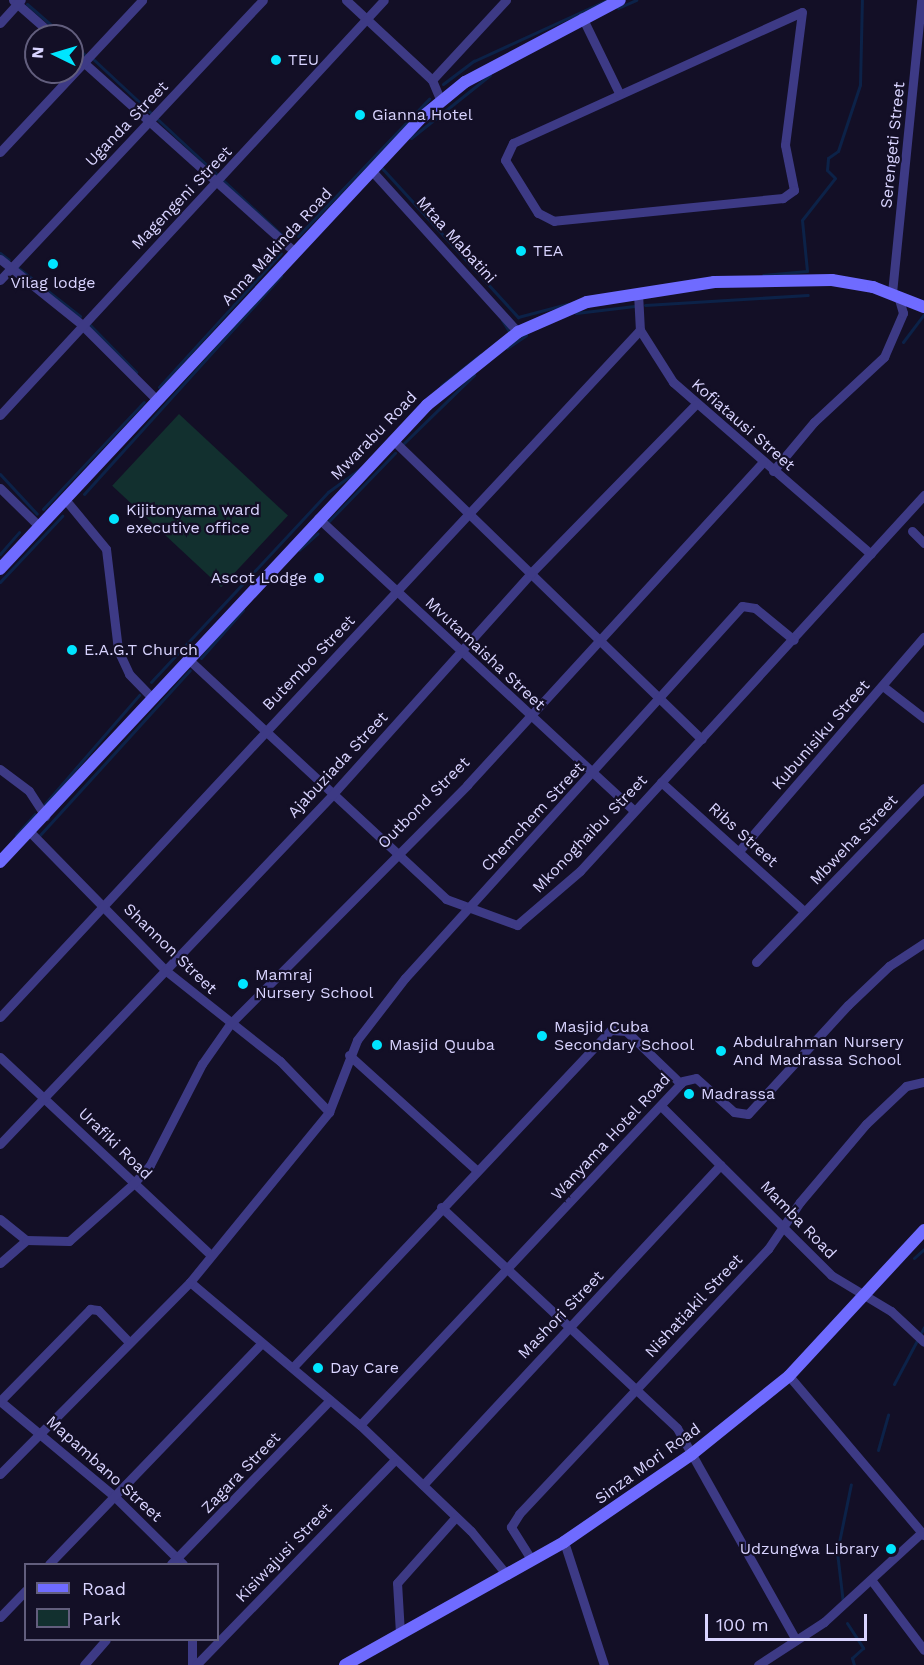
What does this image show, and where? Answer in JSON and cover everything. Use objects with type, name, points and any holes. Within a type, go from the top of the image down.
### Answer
[{"type":"street","points":[[142,0],[84,63],[294,251]]},
{"type":"street","name":"Uganda Street","points":[[0,280],[150,123],[263,0]]},
{"type":"street","points":[[345,0],[432,80],[441,101]]},
{"type":"street","name":"Magengeni Street","points":[[0,415],[81,324],[218,183],[384,0]]},
{"type":"street","points":[[432,80],[506,0]]},
{"type":"street","name":"Anna Makinda Road","points":[[0,569],[294,251],[441,101],[582,17],[620,0]]},
{"type":"street","name":"Serengeti Street","points":[[773,471],[814,422],[884,357],[901,321],[895,294],[921,0]]},
{"type":"street","points":[[0,23],[17,1],[41,24]]},
{"type":"street","points":[[792,13],[805,17],[785,145],[794,190],[783,198],[554,221],[543,218],[505,160],[506,150],[619,93],[792,13]]},
{"type":"street","points":[[582,17],[619,93]]},
{"type":"street","points":[[0,152],[64,84]]},
{"type":"street","name":"Mtaa Mabatini","points":[[371,170],[518,332]]},
{"type":"street","points":[[0,259],[81,324],[157,400]]},
{"type":"street","name":"Mwarabu Road","points":[[0,862],[45,816],[187,658],[318,518],[395,442],[427,405],[518,332],[572,306],[638,293],[714,282],[832,280],[895,294]]},
{"type":"street","name":"Kofiatausi Street","points":[[638,293],[640,330],[655,362],[696,404],[871,554]]},
{"type":"street","points":[[895,294],[924,307]]},
{"type":"street","name":"Butembo Street","points":[[0,1017],[105,908],[264,731],[398,593],[640,330]]},
{"type":"street","name":"Ajabuziada Street","points":[[0,1144],[44,1101],[332,795],[531,573],[696,404]]},
{"type":"street","points":[[395,442],[471,512],[658,700],[702,739]]},
{"type":"street","name":"Outbond Street","points":[[26,1240],[69,1241],[133,1184],[150,1165],[202,1064],[230,1024],[394,854],[467,785],[526,714],[763,462]]},
{"type":"street","points":[[0,488],[39,526]]},
{"type":"street","name":"Mkonoghaibu Street","points":[[187,658],[394,854],[446,899],[507,925],[522,924],[580,871],[633,810],[794,640],[924,495]]},
{"type":"street","points":[[64,498],[106,549],[120,657],[152,698]]},
{"type":"street","name":"Mvutamaisha Street","points":[[318,518],[526,714],[633,810]]},
{"type":"street","points":[[912,531],[924,543]]},
{"type":"street","name":"Chemchem Street","points":[[329,1112],[349,1055],[405,978],[593,775],[742,606],[755,608],[794,640]]},
{"type":"street","name":"Kubunisiku Street","points":[[739,851],[884,687],[924,637]]},
{"type":"street","points":[[884,687],[924,718]]},
{"type":"street","points":[[0,769],[29,791],[45,816]]},
{"type":"street","name":"Ribs Street","points":[[661,782],[804,911]]},
{"type":"street","name":"Mbweha Street","points":[[756,962],[924,788]]},
{"type":"street","name":"Shannon Street","points":[[30,832],[165,970],[297,1077],[329,1112]]},
{"type":"street","name":"Wanyama Hotel Road","points":[[360,1425],[681,1084],[696,1078],[734,1113],[748,1114],[848,1005],[889,966],[924,943]]},
{"type":"street","points":[[294,1366],[476,1169],[615,1028],[681,1084]]},
{"type":"street","points":[[349,1055],[476,1169]]},
{"type":"street","name":"Urafiki Road","points":[[0,1057],[44,1101],[209,1252]]},
{"type":"street","name":"Nishatiakil Street","points":[[531,1559],[511,1527],[516,1517],[782,1228],[866,1124],[906,1086],[924,1082]]},
{"type":"street","name":"Mamba Road","points":[[661,1106],[831,1275],[891,1311],[924,1342]]},
{"type":"street","points":[[0,1474],[190,1282],[209,1252],[329,1112]]},
{"type":"street","name":"Mashori Street","points":[[423,1485],[720,1165]]},
{"type":"street","points":[[441,1207],[677,1428],[796,1640]]},
{"type":"street","points":[[0,1219],[26,1240],[0,1263]]},
{"type":"street","name":"Sinza Mori Road","points":[[345,1665],[564,1542],[692,1454],[789,1376],[866,1296],[924,1230]]},
{"type":"street","points":[[190,1282],[261,1344],[294,1366],[360,1425],[394,1461],[423,1485],[507,1575]]},
{"type":"street","points":[[0,1401],[87,1310],[98,1310],[129,1342]]},
{"type":"street","points":[[50,1563],[261,1344]]},
{"type":"street","points":[[758,1665],[796,1640],[872,1581],[922,1534],[789,1376]]},
{"type":"street","name":"Zagara Street","points":[[178,1562],[330,1400]]},
{"type":"street","name":"Mapambano Street","points":[[0,1401],[42,1433],[114,1496],[178,1562]]},
{"type":"street","name":"Kisiwajusi Street","points":[[219,1640],[394,1461]]},
{"type":"street","points":[[400,1633],[397,1583],[455,1518]]},
{"type":"street","points":[[564,1542],[604,1665]]},
{"type":"street","points":[[872,1581],[924,1650]]},
{"type":"street","points":[[0,1617],[24,1592]]},
{"type":"street","points":[[84,1665],[105,1641]]},
{"type":"street","points":[[192,1641],[194,1665]]},
{"type":"street","name":"Kisiwajusi Street","points":[[194,1665],[218,1641]]},
{"type":"green space","points":[[179,414],[288,516],[221,587],[112,486]]},
{"type":"waterway","points":[[443,84],[474,61],[607,0]]},
{"type":"waterway","points":[[618,8],[636,0]]},
{"type":"waterway","points":[[763,275],[807,271],[802,220],[835,178],[827,170],[828,158],[838,151],[860,85],[862,0]]},
{"type":"waterway","points":[[27,4],[50,24]]},
{"type":"waterway","points":[[92,58],[282,235]]},
{"type":"waterway","points":[[411,138],[490,75]]},
{"type":"waterway","points":[[298,236],[429,99]]},
{"type":"waterway","points":[[380,166],[518,317],[567,304]]},
{"type":"waterway","points":[[0,253],[9,260]]},
{"type":"waterway","points":[[159,387],[281,253]]},
{"type":"waterway","points":[[17,267],[80,316]]},
{"type":"waterway","points":[[84,494],[281,276]]},
{"type":"waterway","points":[[645,305],[808,295]]},
{"type":"waterway","points":[[576,313],[635,306]]},
{"type":"waterway","points":[[903,342],[924,314]]},
{"type":"waterway","points":[[502,320],[510,333]]},
{"type":"waterway","points":[[88,323],[136,372]]},
{"type":"waterway","points":[[507,348],[526,335]]},
{"type":"waterway","points":[[441,386],[480,355]]},
{"type":"waterway","points":[[404,443],[474,375]]},
{"type":"waterway","points":[[43,509],[144,402]]},
{"type":"waterway","points":[[329,521],[395,453]]},
{"type":"waterway","points":[[151,682],[328,492],[361,468]]},
{"type":"waterway","points":[[0,474],[37,514]]},
{"type":"waterway","points":[[0,582],[62,516]]},
{"type":"waterway","points":[[0,554],[19,532]]},
{"type":"waterway","points":[[299,550],[318,533]]},
{"type":"waterway","points":[[201,658],[243,610]]},
{"type":"waterway","points":[[39,836],[190,670]]},
{"type":"waterway","points":[[43,806],[139,695]]},
{"type":"waterway","points":[[16,835],[35,814]]},
{"type":"waterway","points":[[914,1258],[924,1249]]},
{"type":"waterway","points":[[894,1384],[924,1327]]},
{"type":"waterway","points":[[878,1450],[888,1414]]},
{"type":"waterway","points":[[843,1603],[837,1552],[851,1484]]},
{"type":"waterway","points":[[847,1623],[863,1648],[852,1658],[854,1665]]},
{"type":"place","name":"TEU","points":[[276,60]]},
{"type":"place","name":"Gianna Hotel","points":[[360,115]]},
{"type":"place","name":"TEA","points":[[521,251]]},
{"type":"place","name":"Vilag lodge","points":[[53,264]]},
{"type":"place","name":"Kijitonyama ward executive office","points":[[114,519]]},
{"type":"place","name":"Ascot Lodge","points":[[319,578]]},
{"type":"place","name":"E.A.G.T Church","points":[[72,650]]},
{"type":"place","name":"Mamraj Nursery School","points":[[243,984]]},
{"type":"place","name":"Masjid Cuba Secondary School","points":[[542,1036]]},
{"type":"place","name":"Masjid Quuba","points":[[377,1045]]},
{"type":"place","name":"Abdulrahman Nursery And Madrassa School","points":[[721,1051]]},
{"type":"place","name":"Madrassa","points":[[689,1094]]},
{"type":"place","name":"Day Care","points":[[318,1368]]},
{"type":"place","name":"Udzungwa Library","points":[[891,1549]]}]
